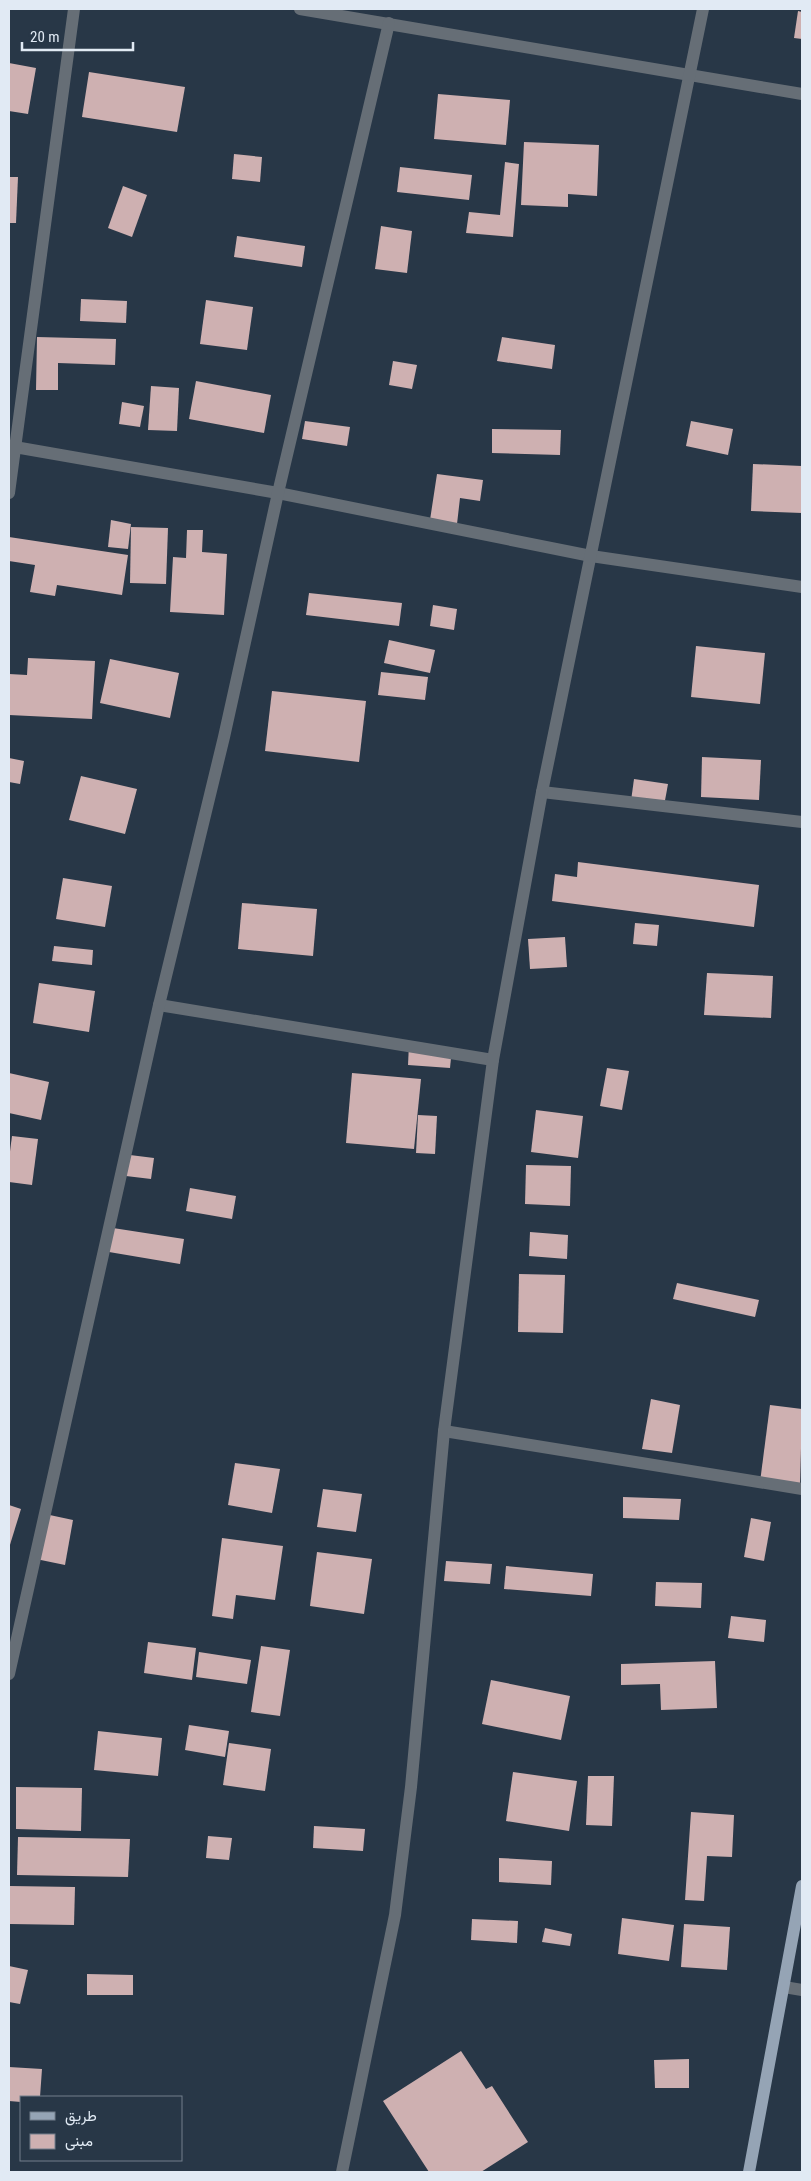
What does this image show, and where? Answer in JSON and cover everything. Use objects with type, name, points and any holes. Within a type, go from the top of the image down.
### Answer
[{"type":"main road","points":[[750,2172],[802,1886]]},
{"type":"street","points":[[9,493],[12,446],[74,9]]},
{"type":"street","points":[[300,9],[389,22],[689,76],[802,94]]},
{"type":"street","points":[[342,2172],[395,1915],[411,1788],[444,1431],[493,1060],[542,792],[702,9]]},
{"type":"street","points":[[9,1674],[158,1005],[224,737],[278,493],[389,22]]},
{"type":"street","points":[[12,446],[278,493],[591,556],[802,587]]},
{"type":"street","points":[[542,792],[802,822]]},
{"type":"street","points":[[158,1005],[493,1060]]},
{"type":"street","points":[[444,1431],[802,1489]]},
{"type":"street","points":[[784,1987],[802,1990]]},
{"type":"building","points":[[798,11],[802,12],[802,39],[794,38]]},
{"type":"building","points":[[9,63],[36,68],[28,114],[9,111]]},
{"type":"building","points":[[89,72],[185,87],[177,132],[82,117]]},
{"type":"building","points":[[438,94],[510,100],[506,145],[434,139]]},
{"type":"building","points":[[524,142],[599,145],[597,196],[568,194],[568,207],[521,205]]},
{"type":"building","points":[[234,154],[262,157],[260,182],[232,179]]},
{"type":"building","points":[[505,162],[519,164],[513,237],[466,233],[469,212],[500,215]]},
{"type":"building","points":[[400,167],[472,175],[469,200],[397,192]]},
{"type":"building","points":[[9,177],[18,177],[16,223],[9,223]]},
{"type":"building","points":[[123,186],[147,195],[132,237],[108,228]]},
{"type":"building","points":[[381,226],[412,231],[407,273],[375,269]]},
{"type":"building","points":[[237,236],[305,246],[302,267],[234,257]]},
{"type":"building","points":[[81,299],[127,301],[126,323],[80,321]]},
{"type":"building","points":[[206,300],[253,307],[247,350],[200,344]]},
{"type":"building","points":[[37,337],[116,339],[115,365],[58,363],[58,390],[36,390]]},
{"type":"building","points":[[502,337],[555,345],[552,369],[497,361]]},
{"type":"building","points":[[393,361],[417,365],[412,389],[389,385]]},
{"type":"building","points":[[196,381],[271,395],[264,433],[189,419]]},
{"type":"building","points":[[151,386],[179,388],[177,431],[148,430]]},
{"type":"building","points":[[122,402],[144,406],[140,427],[119,424]]},
{"type":"building","points":[[305,421],[350,427],[347,446],[302,439]]},
{"type":"building","points":[[691,421],[733,429],[728,455],[686,446]]},
{"type":"building","points":[[492,429],[561,430],[560,455],[492,453]]},
{"type":"building","points":[[753,464],[802,466],[802,513],[751,511]]},
{"type":"building","points":[[437,474],[483,480],[480,501],[460,498],[457,524],[430,520]]},
{"type":"building","points":[[111,520],[131,524],[128,549],[108,547]]},
{"type":"building","points":[[131,527],[168,528],[166,584],[130,583]]},
{"type":"building","points":[[187,530],[203,530],[202,552],[227,554],[224,615],[170,612],[173,557],[186,558]]},
{"type":"building","points":[[9,537],[128,555],[122,595],[57,585],[55,596],[30,592],[35,565],[9,561]]},
{"type":"building","points":[[309,593],[402,603],[399,626],[306,615]]},
{"type":"building","points":[[433,605],[457,609],[454,630],[430,626]]},
{"type":"building","points":[[389,640],[435,650],[430,673],[384,663]]},
{"type":"building","points":[[696,646],[765,653],[760,704],[691,697]]},
{"type":"building","points":[[28,658],[95,661],[92,719],[9,715],[9,674],[27,675]]},
{"type":"building","points":[[110,659],[179,673],[170,718],[100,703]]},
{"type":"building","points":[[381,672],[428,677],[425,700],[378,695]]},
{"type":"building","points":[[272,691],[366,701],[359,762],[265,751]]},
{"type":"building","points":[[702,757],[761,760],[759,800],[701,797]]},
{"type":"building","points":[[9,758],[24,761],[20,784],[9,782]]},
{"type":"building","points":[[81,776],[137,789],[125,834],[69,820]]},
{"type":"building","points":[[634,779],[668,784],[664,806],[631,801]]},
{"type":"building","points":[[578,862],[759,885],[754,927],[552,901],[555,874],[577,877]]},
{"type":"building","points":[[63,878],[112,886],[105,927],[56,919]]},
{"type":"building","points":[[242,903],[317,909],[313,956],[238,949]]},
{"type":"building","points":[[635,923],[659,925],[657,946],[633,944]]},
{"type":"building","points":[[565,937],[567,967],[530,969],[528,939]]},
{"type":"building","points":[[54,946],[93,950],[92,965],[52,961]]},
{"type":"building","points":[[707,973],[773,976],[771,1018],[704,1015]]},
{"type":"building","points":[[39,983],[95,991],[89,1032],[33,1023]]},
{"type":"building","points":[[409,1044],[452,1048],[450,1068],[408,1065]]},
{"type":"building","points":[[607,1068],[629,1071],[622,1110],[600,1106]]},
{"type":"building","points":[[9,1073],[49,1082],[41,1120],[9,1113]]},
{"type":"building","points":[[352,1073],[421,1079],[414,1149],[346,1143]]},
{"type":"building","points":[[536,1110],[583,1116],[578,1158],[531,1152]]},
{"type":"building","points":[[418,1115],[437,1116],[435,1154],[416,1153]]},
{"type":"building","points":[[12,1136],[38,1139],[32,1185],[9,1182]]},
{"type":"building","points":[[130,1155],[154,1158],[151,1179],[126,1176]]},
{"type":"building","points":[[526,1165],[571,1166],[570,1206],[525,1204]]},
{"type":"building","points":[[190,1188],[236,1196],[232,1219],[186,1211]]},
{"type":"building","points":[[113,1228],[184,1239],[180,1264],[109,1252]]},
{"type":"building","points":[[530,1232],[568,1235],[567,1259],[529,1256]]},
{"type":"building","points":[[519,1274],[565,1275],[563,1333],[518,1332]]},
{"type":"building","points":[[677,1283],[759,1300],[755,1317],[673,1299]]},
{"type":"building","points":[[651,1399],[680,1405],[672,1453],[642,1449]]},
{"type":"building","points":[[770,1405],[802,1409],[800,1487],[760,1482]]},
{"type":"building","points":[[235,1463],[280,1469],[272,1513],[228,1505]]},
{"type":"building","points":[[323,1489],[362,1494],[356,1532],[317,1527]]},
{"type":"building","points":[[623,1497],[681,1499],[679,1520],[623,1518]]},
{"type":"building","points":[[9,1505],[21,1509],[9,1548]]},
{"type":"building","points":[[45,1514],[73,1520],[65,1565],[36,1559]]},
{"type":"building","points":[[751,1518],[771,1522],[764,1561],[744,1557]]},
{"type":"building","points":[[222,1538],[283,1546],[275,1600],[236,1595],[233,1619],[212,1616]]},
{"type":"building","points":[[317,1552],[372,1559],[364,1614],[310,1606]]},
{"type":"building","points":[[446,1561],[492,1564],[490,1584],[444,1581]]},
{"type":"building","points":[[506,1566],[593,1574],[591,1596],[504,1589]]},
{"type":"building","points":[[656,1582],[702,1583],[701,1608],[655,1606]]},
{"type":"building","points":[[731,1616],[766,1620],[764,1642],[728,1638]]},
{"type":"building","points":[[148,1642],[196,1648],[192,1680],[144,1673]]},
{"type":"building","points":[[261,1646],[290,1650],[280,1716],[251,1712]]},
{"type":"building","points":[[199,1652],[251,1660],[247,1684],[196,1677]]},
{"type":"building","points":[[715,1661],[717,1708],[661,1710],[660,1684],[621,1685],[621,1664]]},
{"type":"building","points":[[491,1680],[570,1696],[561,1740],[482,1724]]},
{"type":"building","points":[[189,1725],[229,1731],[225,1757],[185,1750]]},
{"type":"building","points":[[98,1731],[162,1738],[158,1776],[94,1770]]},
{"type":"building","points":[[229,1743],[271,1749],[265,1791],[223,1785]]},
{"type":"building","points":[[513,1772],[577,1781],[569,1831],[506,1821]]},
{"type":"building","points":[[588,1776],[614,1776],[612,1826],[586,1825]]},
{"type":"building","points":[[16,1787],[82,1788],[81,1831],[16,1829]]},
{"type":"building","points":[[691,1812],[734,1815],[732,1857],[707,1856],[704,1901],[685,1900]]},
{"type":"building","points":[[314,1826],[365,1829],[363,1851],[313,1848]]},
{"type":"building","points":[[208,1836],[232,1838],[229,1860],[206,1858]]},
{"type":"building","points":[[18,1837],[130,1839],[128,1877],[17,1875]]},
{"type":"building","points":[[499,1858],[552,1861],[551,1885],[499,1882]]},
{"type":"building","points":[[10,1886],[75,1887],[74,1925],[10,1924]]},
{"type":"building","points":[[622,1918],[674,1925],[669,1961],[618,1954]]},
{"type":"building","points":[[472,1919],[518,1921],[517,1943],[471,1940]]},
{"type":"building","points":[[684,1924],[730,1927],[727,1970],[681,1967]]},
{"type":"building","points":[[545,1928],[572,1934],[570,1946],[542,1942]]},
{"type":"building","points":[[9,1966],[28,1970],[20,2004],[9,2002]]},
{"type":"building","points":[[87,1974],[133,1975],[133,1995],[87,1995]]},
{"type":"building","points":[[461,2051],[486,2089],[492,2086],[528,2142],[481,2172],[429,2172],[383,2101]]},
{"type":"building","points":[[689,2059],[689,2088],[655,2088],[654,2060]]},
{"type":"building","points":[[9,2067],[42,2069],[40,2096],[20,2096],[20,2102],[9,2101]]}]
